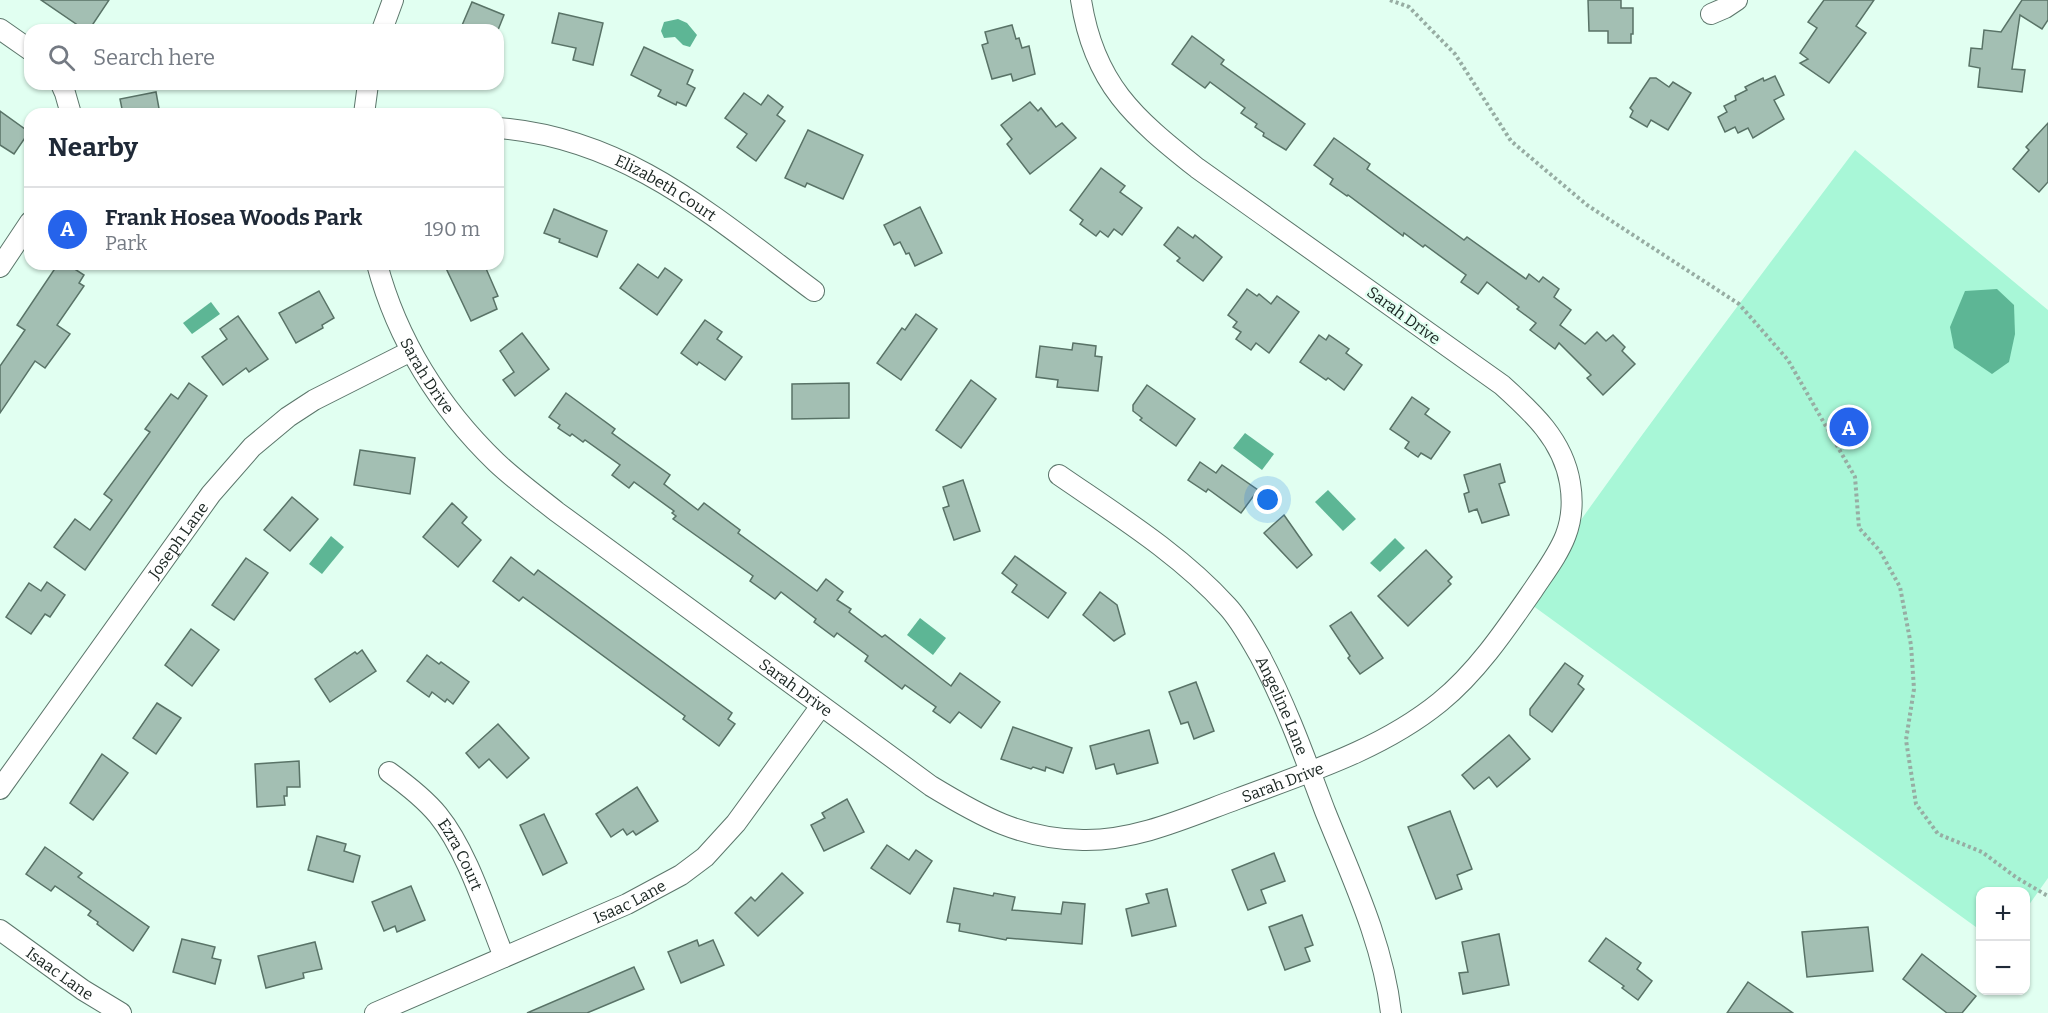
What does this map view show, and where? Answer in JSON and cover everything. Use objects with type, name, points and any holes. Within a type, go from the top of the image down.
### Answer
[{"type":"street","points":[[384,24],[393,0]]},
{"type":"street","name":"Sarah Drive","points":[[379,270],[399,326],[428,380],[459,421],[497,463],[557,512],[821,706],[931,786],[971,810],[1012,829],[1056,839],[1086,840],[1117,837],[1146,831],[1310,771],[1378,742],[1417,719],[1442,700],[1474,668],[1563,544],[1572,513],[1567,468],[1554,440],[1536,416],[1502,385],[1197,168],[1149,130],[1128,107],[1095,56],[1085,27],[1082,0]]},
{"type":"street","points":[[1711,14],[1737,0]]},
{"type":"street","points":[[0,29],[24,46]]},
{"type":"street","points":[[64,90],[69,108]]},
{"type":"street","points":[[365,108],[367,90]]},
{"type":"street","name":"Elizabeth Court","points":[[504,129],[544,134],[590,147],[619,159],[660,181],[712,216],[814,291]]},
{"type":"street","points":[[0,267],[24,231]]},
{"type":"street","name":"Joseph Lane","points":[[0,789],[211,494],[245,454],[288,417],[314,400],[411,351]]},
{"type":"street","name":"Angeline Lane","points":[[1059,475],[1195,574],[1228,607],[1246,632],[1276,686],[1372,932],[1386,977],[1391,1013]]},
{"type":"street","name":"Isaac Lane","points":[[375,1013],[627,904],[681,875],[705,857],[736,823],[821,706]]},
{"type":"street","name":"Ezra Court","points":[[389,772],[416,791],[438,815],[456,842],[504,957]]},
{"type":"street","name":"Isaac Lane","points":[[0,930],[83,990],[121,1013]]},
{"type":"path","points":[[1390,0],[1408,7],[1455,54],[1511,141],[1587,205],[1739,304],[1788,360],[1855,477],[1859,528],[1880,551],[1900,587],[1911,645],[1914,689],[1906,740],[1916,804],[1938,834],[1982,852],[2017,878],[2048,896]]},
{"type":"shaded area","points":[[678,19],[687,23],[697,35],[690,47],[683,45],[675,37],[664,38],[661,31],[664,22]]},
{"type":"shaded area","points":[[1855,150],[2048,310],[2048,878],[2030,903],[2030,887],[1976,887],[1976,927],[1525,600],[1729,318]]},
{"type":"shaded area","points":[[1997,289],[2014,305],[2015,334],[2009,362],[1992,374],[1954,348],[1950,327],[1965,291]]},
{"type":"shaded area","points":[[211,302],[220,314],[192,334],[183,323]]},
{"type":"shaded area","points":[[1245,433],[1274,454],[1262,470],[1233,448]]},
{"type":"shaded area","points":[[1328,490],[1356,519],[1343,531],[1315,502]]},
{"type":"shaded area","points":[[331,536],[344,547],[322,574],[309,564]]},
{"type":"shaded area","points":[[1395,538],[1405,548],[1380,572],[1370,563]]},
{"type":"shaded area","points":[[920,618],[946,638],[933,655],[907,635]]},
{"type":"building","points":[[41,0],[109,0],[93,24],[76,24]]},
{"type":"building","points":[[1588,0],[1621,0],[1621,8],[1633,8],[1631,43],[1608,43],[1608,31],[1589,31]]},
{"type":"building","points":[[1824,0],[1874,0],[1856,26],[1866,33],[1829,83],[1800,63],[1808,59],[1800,53],[1817,28],[1808,22]]},
{"type":"building","points":[[2022,0],[2048,0],[2048,20],[2042,29],[2020,15],[2012,69],[2025,70],[2022,92],[1978,87],[1980,68],[1969,66],[1971,48],[1982,49],[1984,30],[2001,32]]},
{"type":"building","points":[[472,2],[504,15],[500,24],[463,24]]},
{"type":"building","points":[[559,13],[603,23],[593,65],[573,60],[576,48],[552,43]]},
{"type":"building","points":[[1012,25],[1016,39],[1019,38],[1022,48],[1029,46],[1035,74],[1013,81],[1011,74],[992,79],[982,45],[988,43],[985,32]]},
{"type":"building","points":[[1192,36],[1224,60],[1221,64],[1305,124],[1286,150],[1263,136],[1264,133],[1255,127],[1257,124],[1241,113],[1245,108],[1210,82],[1205,88],[1172,64]]},
{"type":"building","points":[[644,47],[693,70],[687,84],[695,88],[686,106],[677,102],[676,105],[658,96],[661,90],[631,75]]},
{"type":"building","points":[[1775,76],[1784,95],[1774,100],[1784,119],[1753,138],[1748,128],[1738,133],[1735,127],[1725,132],[1718,117],[1727,112],[1724,106],[1736,100],[1735,96],[1747,90],[1745,87],[1763,78],[1764,81]]},
{"type":"building","points":[[1650,78],[1656,78],[1669,87],[1673,82],[1691,93],[1668,130],[1651,120],[1647,127],[1630,117],[1633,111],[1630,108]]},
{"type":"building","points":[[156,92],[159,108],[122,108],[120,99]]},
{"type":"building","points":[[744,93],[761,105],[768,95],[783,107],[777,115],[785,121],[756,161],[737,147],[747,134],[725,118]]},
{"type":"building","points":[[1030,102],[1038,111],[1041,108],[1056,127],[1062,123],[1076,138],[1030,174],[1007,144],[1012,139],[1001,125]]},
{"type":"building","points":[[0,111],[24,128],[24,139],[14,154],[0,145]]},
{"type":"building","points":[[2048,123],[2048,182],[2039,192],[2013,169],[2029,150],[2026,147]]},
{"type":"building","points":[[808,130],[863,155],[843,199],[807,183],[805,187],[785,178]]},
{"type":"building","points":[[1334,138],[1370,164],[1367,169],[1464,240],[1467,237],[1526,279],[1529,274],[1539,282],[1543,277],[1559,289],[1554,297],[1571,310],[1560,325],[1585,344],[1597,332],[1606,341],[1613,335],[1625,347],[1622,351],[1635,364],[1603,395],[1587,378],[1591,375],[1559,343],[1555,349],[1530,330],[1536,323],[1487,282],[1478,294],[1461,282],[1466,275],[1425,245],[1423,247],[1404,233],[1403,236],[1330,184],[1333,179],[1314,165]]},
{"type":"building","points":[[1101,168],[1125,186],[1120,192],[1142,208],[1122,235],[1114,229],[1108,237],[1100,231],[1096,236],[1080,224],[1083,220],[1070,210]]},
{"type":"building","points":[[920,207],[942,253],[915,266],[909,253],[906,254],[900,242],[894,245],[884,225]]},
{"type":"building","points":[[554,209],[607,231],[597,257],[559,242],[560,239],[544,233]]},
{"type":"building","points":[[1178,227],[1193,238],[1195,235],[1222,257],[1203,281],[1177,261],[1180,258],[1164,245]]},
{"type":"building","points":[[638,264],[658,278],[665,268],[682,280],[657,315],[620,288]]},
{"type":"building","points":[[54,270],[76,270],[84,275],[79,283],[84,286],[57,325],[70,334],[45,368],[35,361],[0,413],[0,366],[25,330],[17,325]]},
{"type":"building","points":[[447,270],[487,270],[498,296],[493,298],[497,309],[471,321]]},
{"type":"building","points":[[1247,289],[1257,296],[1259,294],[1271,304],[1277,296],[1299,312],[1269,353],[1256,343],[1251,350],[1236,339],[1241,332],[1233,327],[1237,322],[1228,315]]},
{"type":"building","points":[[319,291],[334,318],[322,325],[323,328],[296,343],[279,313]]},
{"type":"building","points":[[916,314],[937,329],[901,380],[877,363],[902,328],[905,330]]},
{"type":"building","points":[[238,316],[268,359],[249,372],[246,368],[223,385],[202,357],[227,339],[220,329]]},
{"type":"building","points":[[705,320],[722,332],[717,339],[742,357],[725,380],[699,362],[697,365],[681,353]]},
{"type":"building","points":[[522,333],[549,369],[515,396],[503,380],[514,372],[500,351]]},
{"type":"building","points":[[1319,335],[1326,340],[1329,335],[1349,349],[1346,353],[1362,365],[1344,390],[1300,362]]},
{"type":"building","points":[[1073,343],[1096,346],[1095,356],[1102,357],[1098,391],[1057,387],[1058,380],[1036,377],[1040,346],[1072,350]]},
{"type":"building","points":[[971,380],[996,399],[961,448],[936,430]]},
{"type":"building","points":[[189,383],[207,396],[85,570],[54,547],[75,519],[90,530],[112,500],[104,494],[150,432],[145,429],[171,394],[178,399]]},
{"type":"building","points":[[849,383],[849,418],[792,419],[792,384]]},
{"type":"building","points":[[1147,385],[1195,419],[1176,446],[1140,420],[1142,418],[1133,411],[1133,405]]},
{"type":"building","points":[[566,393],[615,429],[612,433],[670,475],[664,484],[698,510],[704,503],[740,530],[738,533],[817,591],[826,579],[843,592],[837,600],[851,609],[849,612],[882,637],[885,635],[951,686],[960,673],[1000,702],[981,728],[959,712],[950,723],[933,711],[936,707],[905,685],[902,689],[865,661],[868,656],[837,633],[834,637],[814,622],[816,619],[781,592],[775,599],[750,581],[753,576],[673,519],[676,516],[672,513],[674,511],[634,482],[629,488],[612,475],[620,465],[585,440],[583,442],[558,428],[560,425],[549,417]]},
{"type":"building","points":[[1412,397],[1429,409],[1425,414],[1450,432],[1431,459],[1421,453],[1418,457],[1405,448],[1409,442],[1390,429]]},
{"type":"building","points":[[360,450],[415,458],[410,494],[354,485]]},
{"type":"building","points":[[1200,462],[1216,473],[1222,465],[1258,490],[1241,513],[1208,489],[1206,492],[1188,480]]},
{"type":"building","points":[[1500,464],[1505,482],[1499,484],[1509,515],[1482,523],[1477,509],[1469,512],[1464,494],[1469,492],[1464,475]]},
{"type":"building","points":[[963,480],[980,531],[954,540],[943,508],[949,506],[943,487]]},
{"type":"building","points":[[292,497],[318,519],[290,551],[264,530]]},
{"type":"building","points":[[452,503],[467,517],[462,523],[481,540],[458,567],[423,537]]},
{"type":"building","points":[[1284,515],[1312,555],[1297,568],[1264,533]]},
{"type":"building","points":[[1426,550],[1452,577],[1448,581],[1451,584],[1408,626],[1378,596]]},
{"type":"building","points":[[1015,556],[1066,593],[1048,618],[1012,592],[1017,585],[1002,573]]},
{"type":"building","points":[[511,557],[534,575],[538,570],[732,713],[728,719],[735,724],[719,746],[683,719],[685,716],[523,597],[519,601],[493,581]]},
{"type":"building","points":[[246,558],[268,573],[234,620],[212,605]]},
{"type":"building","points":[[47,582],[65,595],[50,617],[45,614],[31,634],[6,617],[29,583],[41,591]]},
{"type":"building","points":[[1100,592],[1117,605],[1125,634],[1114,641],[1083,615]]},
{"type":"building","points":[[1351,612],[1383,658],[1360,674],[1330,626]]},
{"type":"building","points":[[191,629],[219,650],[192,686],[165,665]]},
{"type":"building","points":[[362,650],[376,671],[330,702],[315,679],[355,652],[357,654]]},
{"type":"building","points":[[427,655],[469,682],[453,704],[447,699],[445,702],[432,692],[429,697],[407,681]]},
{"type":"building","points":[[1565,663],[1583,676],[1578,684],[1584,689],[1552,732],[1530,715],[1530,709]]},
{"type":"building","points":[[1196,682],[1214,731],[1194,739],[1188,722],[1181,724],[1169,692]]},
{"type":"building","points":[[157,703],[181,718],[156,754],[133,738]]},
{"type":"building","points":[[498,724],[529,758],[507,778],[489,759],[479,768],[466,753]]},
{"type":"building","points":[[1013,727],[1072,748],[1063,773],[1046,767],[1045,771],[1033,767],[1031,769],[1001,759]]},
{"type":"building","points":[[1149,730],[1158,763],[1117,774],[1114,764],[1096,769],[1090,746]]},
{"type":"building","points":[[1509,735],[1530,759],[1497,787],[1489,777],[1474,789],[1462,775]]},
{"type":"building","points":[[102,754],[128,773],[93,820],[70,803]]},
{"type":"building","points":[[299,761],[300,787],[287,787],[287,796],[284,796],[285,805],[257,807],[255,764]]},
{"type":"building","points":[[637,787],[658,821],[636,835],[633,831],[627,835],[623,829],[611,837],[596,814]]},
{"type":"building","points":[[847,799],[864,832],[824,851],[811,825],[825,818],[822,813]]},
{"type":"building","points":[[1450,811],[1472,869],[1457,875],[1462,889],[1436,899],[1408,827]]},
{"type":"building","points":[[544,814],[567,863],[543,875],[520,825]]},
{"type":"building","points":[[317,836],[346,844],[344,851],[360,856],[353,882],[308,870]]},
{"type":"building","points":[[887,845],[909,860],[916,850],[932,861],[910,894],[871,868]]},
{"type":"building","points":[[45,847],[82,873],[78,877],[149,927],[133,951],[97,924],[98,922],[88,915],[91,911],[55,886],[51,891],[26,874]]},
{"type":"building","points":[[1274,853],[1285,881],[1261,890],[1266,903],[1248,910],[1232,870]]},
{"type":"building","points":[[782,873],[803,893],[758,936],[735,913],[751,897],[755,901]]},
{"type":"building","points":[[411,886],[425,920],[397,932],[395,926],[384,931],[372,902]]},
{"type":"building","points":[[954,888],[993,896],[994,893],[1015,897],[1012,910],[1061,914],[1063,902],[1085,904],[1082,944],[1007,938],[1006,940],[959,931],[960,924],[947,922]]},
{"type":"building","points":[[1167,889],[1176,926],[1132,936],[1126,909],[1149,903],[1146,894]]},
{"type":"building","points":[[1302,915],[1313,945],[1305,948],[1310,961],[1285,970],[1269,927]]},
{"type":"building","points":[[1868,927],[1873,971],[1807,977],[1802,932]]},
{"type":"building","points":[[1499,934],[1509,985],[1463,994],[1459,973],[1468,972],[1462,942]]},
{"type":"building","points":[[1606,938],[1641,963],[1637,969],[1652,981],[1638,1000],[1622,988],[1624,986],[1589,961]]},
{"type":"building","points":[[182,939],[215,947],[212,958],[221,960],[215,984],[173,972]]},
{"type":"building","points":[[697,940],[699,946],[713,940],[724,965],[681,983],[668,952]]},
{"type":"building","points":[[315,942],[322,969],[303,973],[304,978],[266,988],[258,956]]},
{"type":"building","points":[[1922,954],[1976,996],[1962,1013],[1947,1013],[1903,979]]},
{"type":"building","points":[[634,967],[644,989],[587,1013],[527,1013]]},
{"type":"building","points":[[1748,982],[1793,1013],[1727,1013]]},
{"type":"place","name":"Frank Hosea Woods Park","points":[[1849,427]]}]
